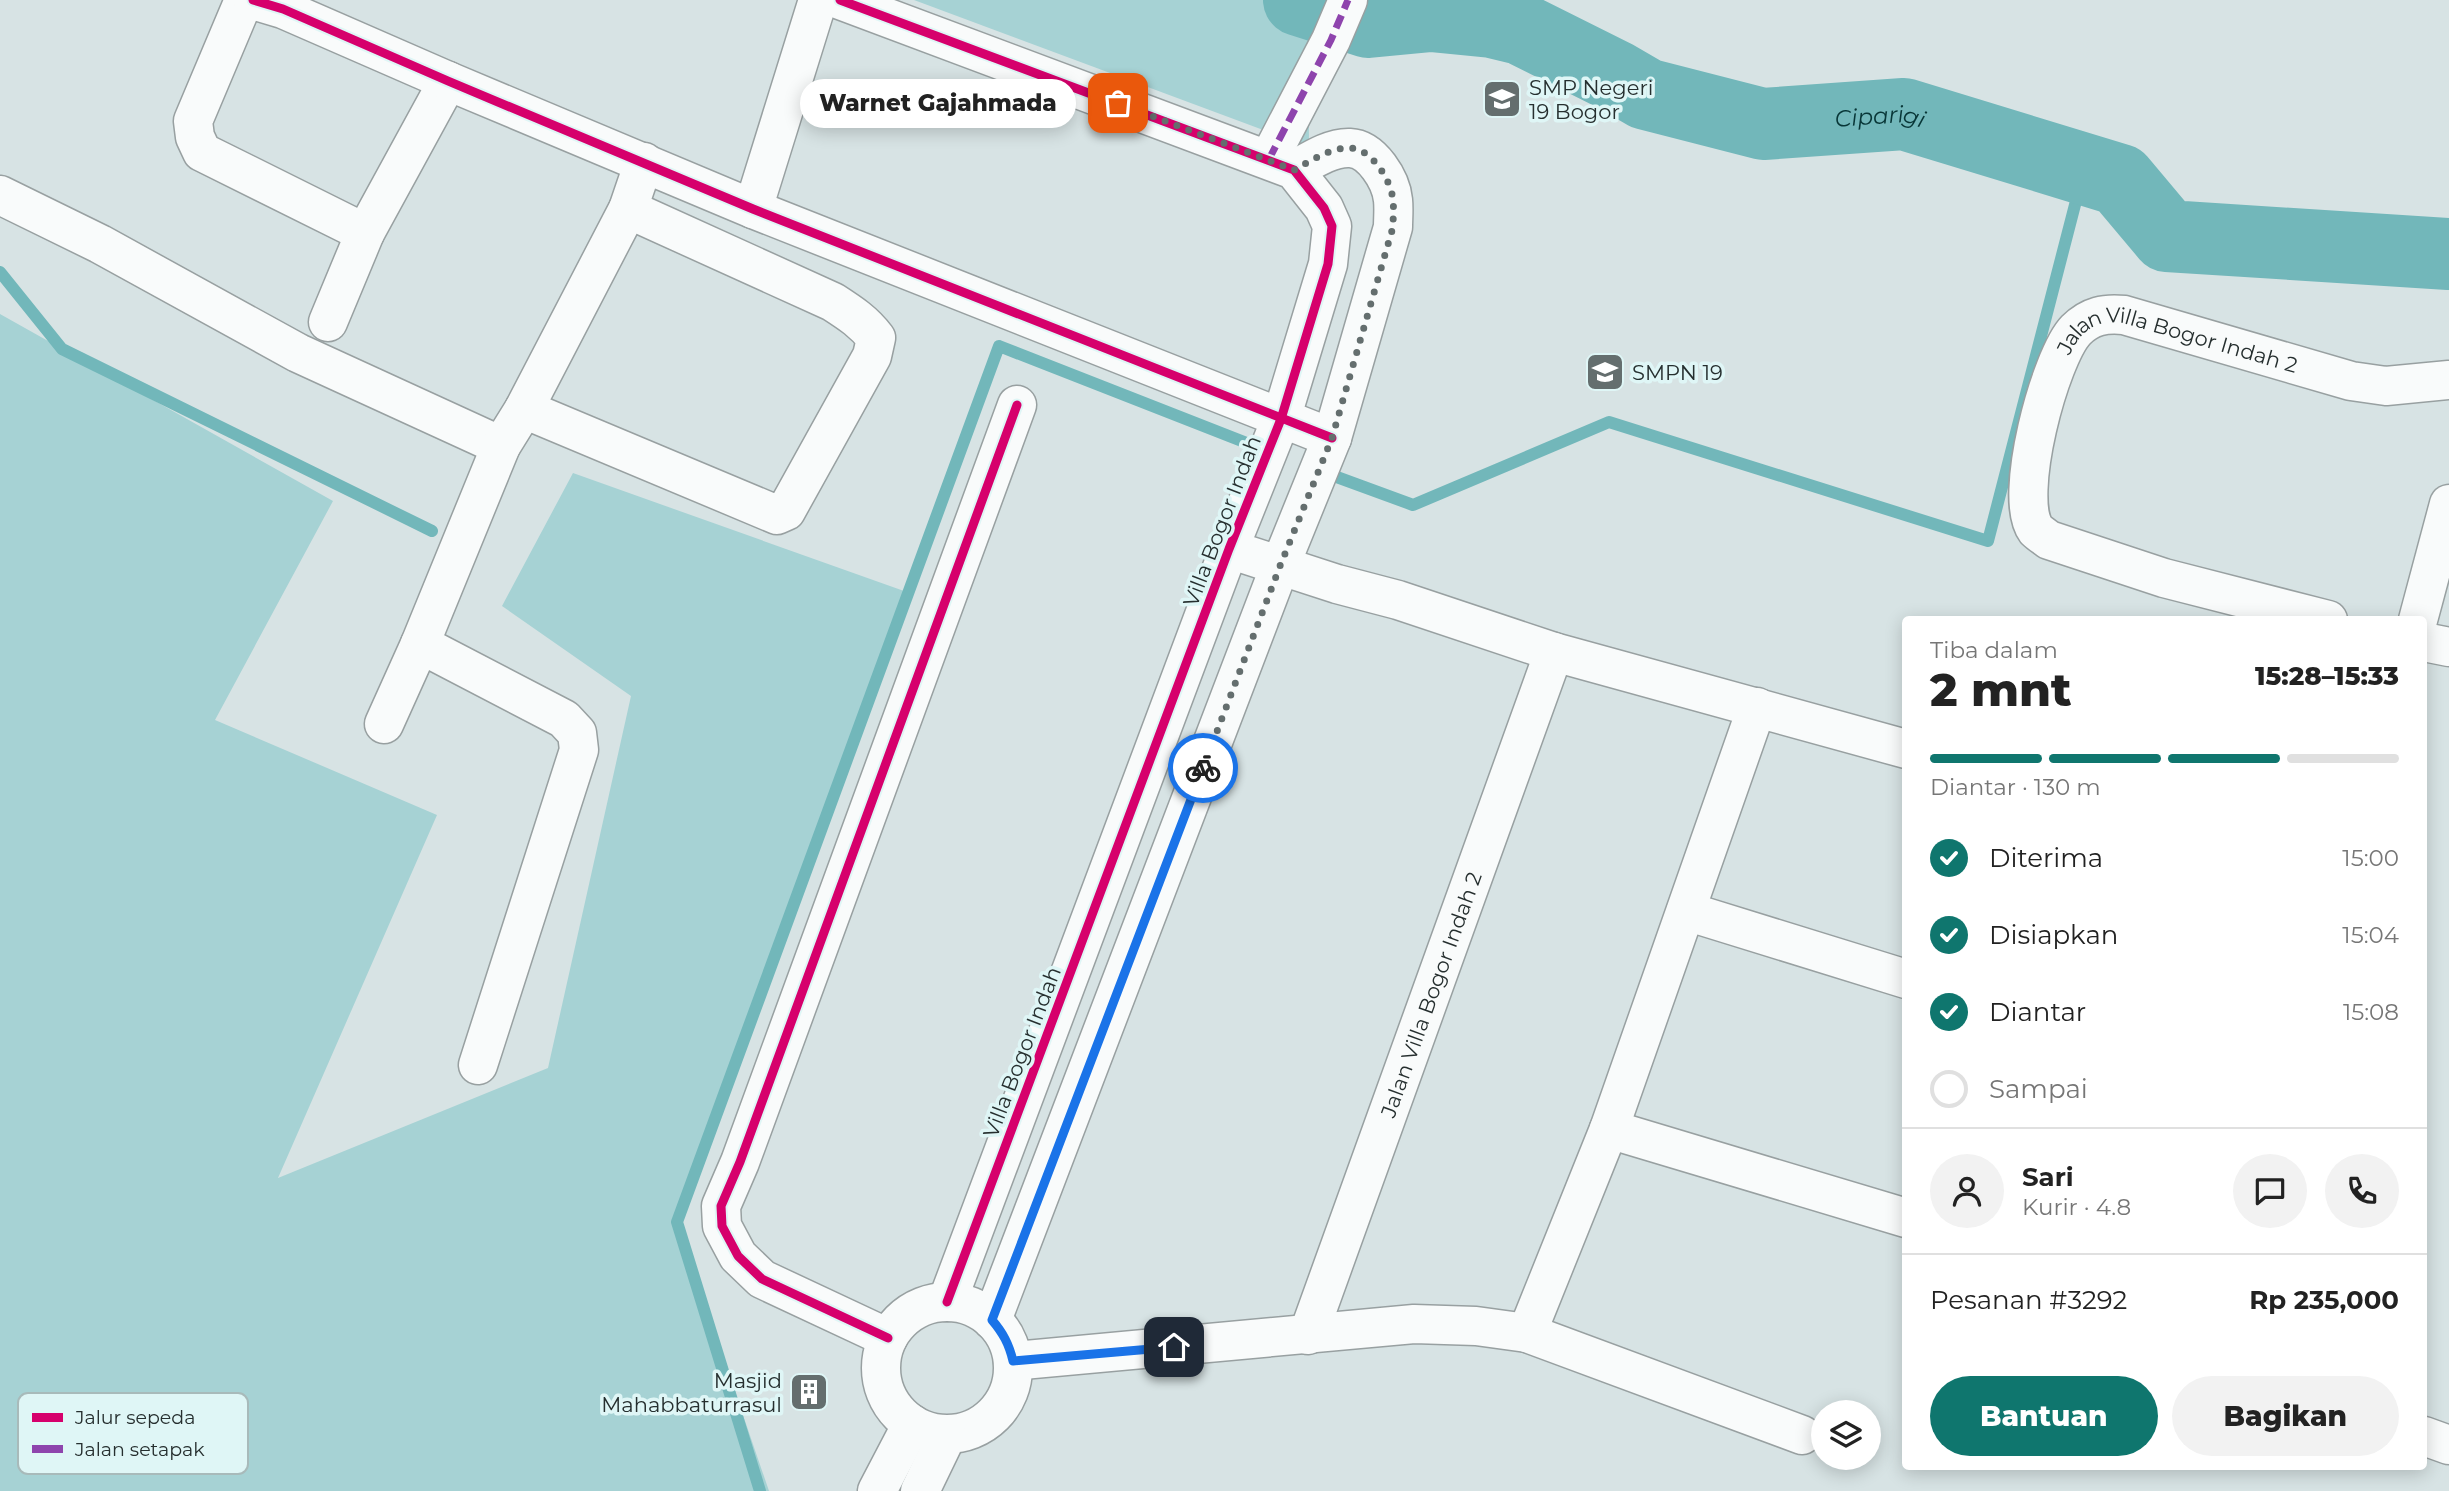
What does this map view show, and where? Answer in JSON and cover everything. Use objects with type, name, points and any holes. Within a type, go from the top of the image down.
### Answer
[{"type":"street","points":[[244,0],[193,121],[197,145],[202,152],[365,233]]},
{"type":"street","points":[[253,0],[283,9],[753,209],[1332,438]]},
{"type":"street","points":[[753,209],[818,0]]},
{"type":"street","points":[[840,0],[1281,164],[1334,150],[1357,149],[1372,158],[1393,198],[1393,227],[1332,438],[1280,566],[992,1320]]},
{"type":"street","points":[[1281,164],[1348,0]]},
{"type":"street","points":[[328,322],[365,233],[448,81]]},
{"type":"street","points":[[384,724],[421,644],[501,446],[524,409],[628,209],[644,162]]},
{"type":"street","name":"Villa Bogor Indah","points":[[947,1302],[1229,549],[1281,419],[1328,264],[1332,226],[1324,208],[1281,164]]},
{"type":"street","points":[[0,195],[100,244],[298,353],[501,446]]},
{"type":"street","points":[[524,409],[777,515],[786,511],[872,356],[876,338],[857,317],[833,302],[628,209]]},
{"type":"street","name":"Jalan Villa Bogor Indah 2","points":[[2312,616],[2164,578],[2049,540],[2035,529],[2029,489],[2031,448],[2056,366],[2074,332],[2091,319],[2107,313],[2124,315],[2351,381],[2386,386],[2449,380]]},
{"type":"street","points":[[888,1338],[762,1279],[738,1256],[722,1226],[721,1206],[740,1162],[1017,405]]},
{"type":"street","points":[[2419,616],[2449,504]]},
{"type":"street","points":[[1229,549],[1398,600],[1554,652],[1902,748]]},
{"type":"street","points":[[2427,642],[2449,646]]},
{"type":"street","points":[[421,644],[564,719],[577,733],[579,750],[478,1065]]},
{"type":"street","name":"Jalan Villa Bogor Indah 2","points":[[1308,1335],[1554,652]]},
{"type":"street","points":[[1527,1333],[1609,1129],[1757,707]]},
{"type":"street","points":[[1686,911],[1902,978]]},
{"type":"street","points":[[1609,1129],[1902,1217]]},
{"type":"street","points":[[929,1304],[964,1304],[979,1310],[992,1320],[1006,1338],[1013,1361],[1007,1397],[996,1412],[974,1428],[929,1430],[899,1415],[889,1401],[881,1370],[888,1338],[898,1323],[929,1304]]},
{"type":"street","points":[[1013,1361],[1414,1324],[1476,1326],[1527,1333],[1802,1435]]},
{"type":"street","points":[[877,1491],[929,1430]]},
{"type":"street","points":[[920,1491],[929,1430]]},
{"type":"street","points":[[2427,1437],[2449,1445]]},
{"type":"shaded area","points":[[914,0],[1305,0],[1308,4],[1309,147]]},
{"type":"shaded area","points":[[0,314],[333,501],[215,720],[437,815],[278,1178],[548,1068],[631,696],[502,606],[573,473],[904,591],[677,1222],[769,1491],[0,1491]]},
{"type":"waterway","name":"Ciparigi","points":[[1299,0],[1368,22],[1431,16],[1492,22],[1521,29],[1646,94],[1763,124],[1904,114],[2120,180],[2167,236],[2449,254]]},
{"type":"waterway","points":[[1334,476],[1413,505],[1609,422],[1988,541],[2084,170]]},
{"type":"waterway","points":[[0,272],[62,349],[432,531]]},
{"type":"waterway","points":[[760,1491],[677,1222],[999,346],[1257,447]]},
{"type":"marked path","points":[[1269,159],[1331,40],[1348,0]]},
{"type":"cycle path","points":[[253,0],[283,9],[753,209],[1332,438]]},
{"type":"cycle path","points":[[840,0],[1294,170],[1324,208],[1332,226],[1328,264],[1281,419],[1229,549],[947,1302]]},
{"type":"cycle path","points":[[888,1338],[762,1279],[738,1256],[722,1226],[721,1206],[740,1162],[1017,405]]},
{"type":"way so far","points":[[1118,103],[1294,170],[1334,150],[1357,149],[1372,158],[1393,198],[1393,227],[1332,438],[1203,768]]},
{"type":"place","name":"SMP Negeri 19 Bogor","points":[[1502,99]]},
{"type":"place","name":"Warnet Gajahmada","points":[[1118,103]]},
{"type":"place","name":"SMPN 19","points":[[1605,372]]},
{"type":"place","name":"Masjid Mahabbaturrasul","points":[[809,1392]]},
{"type":"route","points":[[1174,1347],[1013,1361],[1002,1331],[992,1320],[1203,768]]}]
